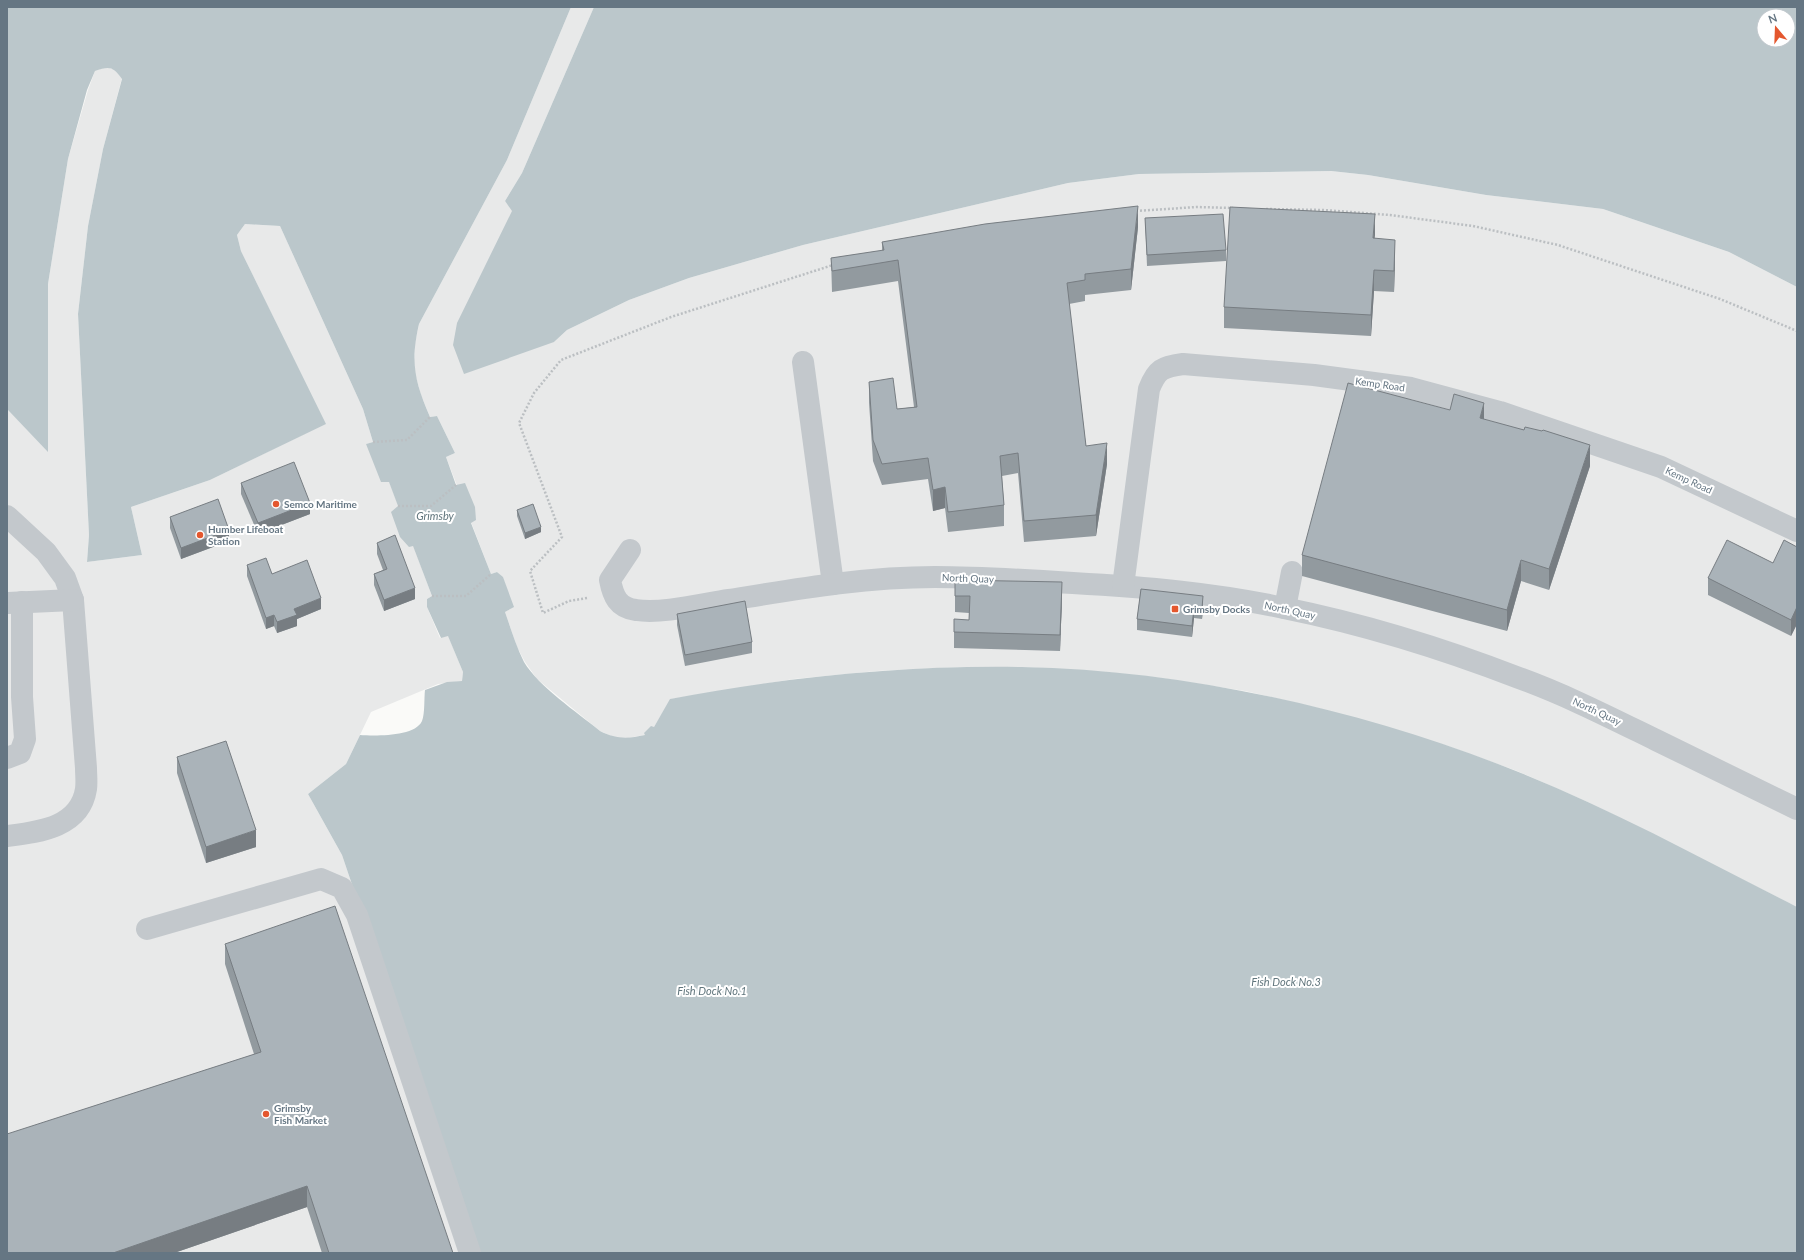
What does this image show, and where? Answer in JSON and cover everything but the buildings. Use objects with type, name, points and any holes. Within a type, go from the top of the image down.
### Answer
[{"type":"street","points":[[804,362],[833,584]]},
{"type":"street","name":"Kemp Road","points":[[1123,586],[1149,389],[1155,375],[1165,367],[1183,364],[1314,375],[1411,388],[1500,412],[1661,467],[1797,531]]},
{"type":"street","points":[[7,516],[46,552],[65,578],[73,600],[86,768],[86,790],[80,808],[66,822],[43,831],[7,836]]},
{"type":"street","points":[[612,594],[610,580],[630,550]]},
{"type":"street","points":[[1285,608],[1292,572]]},
{"type":"street","name":"North Quay","points":[[612,594],[619,604],[633,610],[651,611],[833,584],[934,577],[1014,579],[1195,592],[1285,608],[1440,650],[1518,677],[1578,702],[1797,809]]},
{"type":"street","points":[[7,758],[20,753],[25,740],[15,603],[73,600]]},
{"type":"street","points":[[147,929],[321,879],[342,888],[357,915],[470,1253]]},
{"type":"path","points":[[1128,212],[1197,207],[1237,208]]},
{"type":"path","points":[[1261,209],[1324,210],[1390,215],[1473,226],[1558,245],[1720,299],[1797,331]]},
{"type":"path","points":[[612,594],[569,601],[544,613],[530,571],[562,537],[519,423],[534,393],[561,360],[671,317],[834,265]]},
{"type":"path","points":[[373,442],[407,440],[430,418]]},
{"type":"path","points":[[398,506],[431,506],[456,485]]},
{"type":"path","points":[[432,596],[466,596],[491,574]]},
{"type":"shaded area","points":[[571,7],[594,7],[522,173],[505,201],[512,210],[554,342],[567,330],[629,300],[689,278],[803,245],[1068,183],[1139,174],[1331,171],[1368,175],[1486,195],[1603,209],[1729,252],[1797,287],[1797,907],[1590,803],[1517,771],[1448,746],[1318,708],[1245,691],[1161,678],[1107,672],[1024,667],[956,667],[877,671],[794,679],[671,699],[654,727],[645,735],[622,739],[600,731],[537,679],[517,647],[505,612],[513,607],[503,578],[497,572],[491,574],[446,457],[455,453],[437,416],[430,417],[421,395],[414,370],[415,343],[419,324],[507,160]]},
{"type":"shaded area","points":[[106,67],[116,70],[122,78],[103,149],[88,226],[78,314],[89,535],[87,562],[142,555],[131,507],[210,480],[325,424],[241,251],[237,235],[245,224],[280,226],[363,409],[373,442],[366,444],[389,481],[432,596],[427,599],[427,607],[440,638],[448,635],[463,672],[462,681],[438,684],[371,712],[346,764],[308,794],[342,855],[477,1253],[7,1253],[7,409],[48,451],[48,284],[68,159],[95,71]]},
{"type":"water","points":[[7,7],[571,7],[507,160],[419,324],[415,350],[416,372],[425,405],[430,417],[437,416],[455,453],[446,457],[456,485],[465,483],[475,507],[476,520],[471,523],[491,574],[497,572],[503,577],[514,607],[505,612],[516,644],[524,662],[539,681],[559,699],[600,731],[611,736],[627,738],[645,735],[644,733],[651,726],[654,727],[670,699],[757,684],[889,670],[978,667],[1022,667],[1084,670],[1147,676],[1210,685],[1273,697],[1336,712],[1397,729],[1458,749],[1516,771],[1623,818],[1797,907],[1797,1253],[477,1253],[342,855],[308,794],[346,764],[360,735],[403,733],[418,726],[423,718],[425,690],[447,682],[462,681],[463,672],[448,636],[441,638],[427,607],[427,599],[432,596],[413,546],[409,547],[400,537],[391,512],[398,506],[389,482],[381,482],[366,444],[373,442],[363,409],[280,226],[245,224],[237,235],[241,251],[326,424],[210,480],[131,507],[142,555],[87,562],[89,535],[78,314],[88,226],[103,149],[122,79],[113,69],[110,68],[95,71],[87,90],[68,159],[48,284],[48,452],[7,409]]},
{"type":"water","points":[[594,7],[1797,7],[1797,287],[1729,252],[1603,209],[1486,195],[1368,175],[1331,171],[1139,174],[1068,183],[803,245],[689,278],[629,300],[567,330],[554,342],[464,374],[453,345],[457,323],[512,211],[505,201],[522,173]]},
{"type":"place","name":"Semco Maritime","points":[[276,504]]},
{"type":"place","name":"Humber Lifeboat Station","points":[[200,535]]},
{"type":"place","name":"Grimsby Docks","points":[[1175,609]]},
{"type":"place","name":"Grimsby Fish Market","points":[[266,1114]]},
{"type":"water label","name":"Grimsby","points":[[435,515]]},
{"type":"water label","name":"Fish Dock No.3","points":[[1286,981]]},
{"type":"water label","name":"Fish Dock No.1","points":[[712,990]]}]
